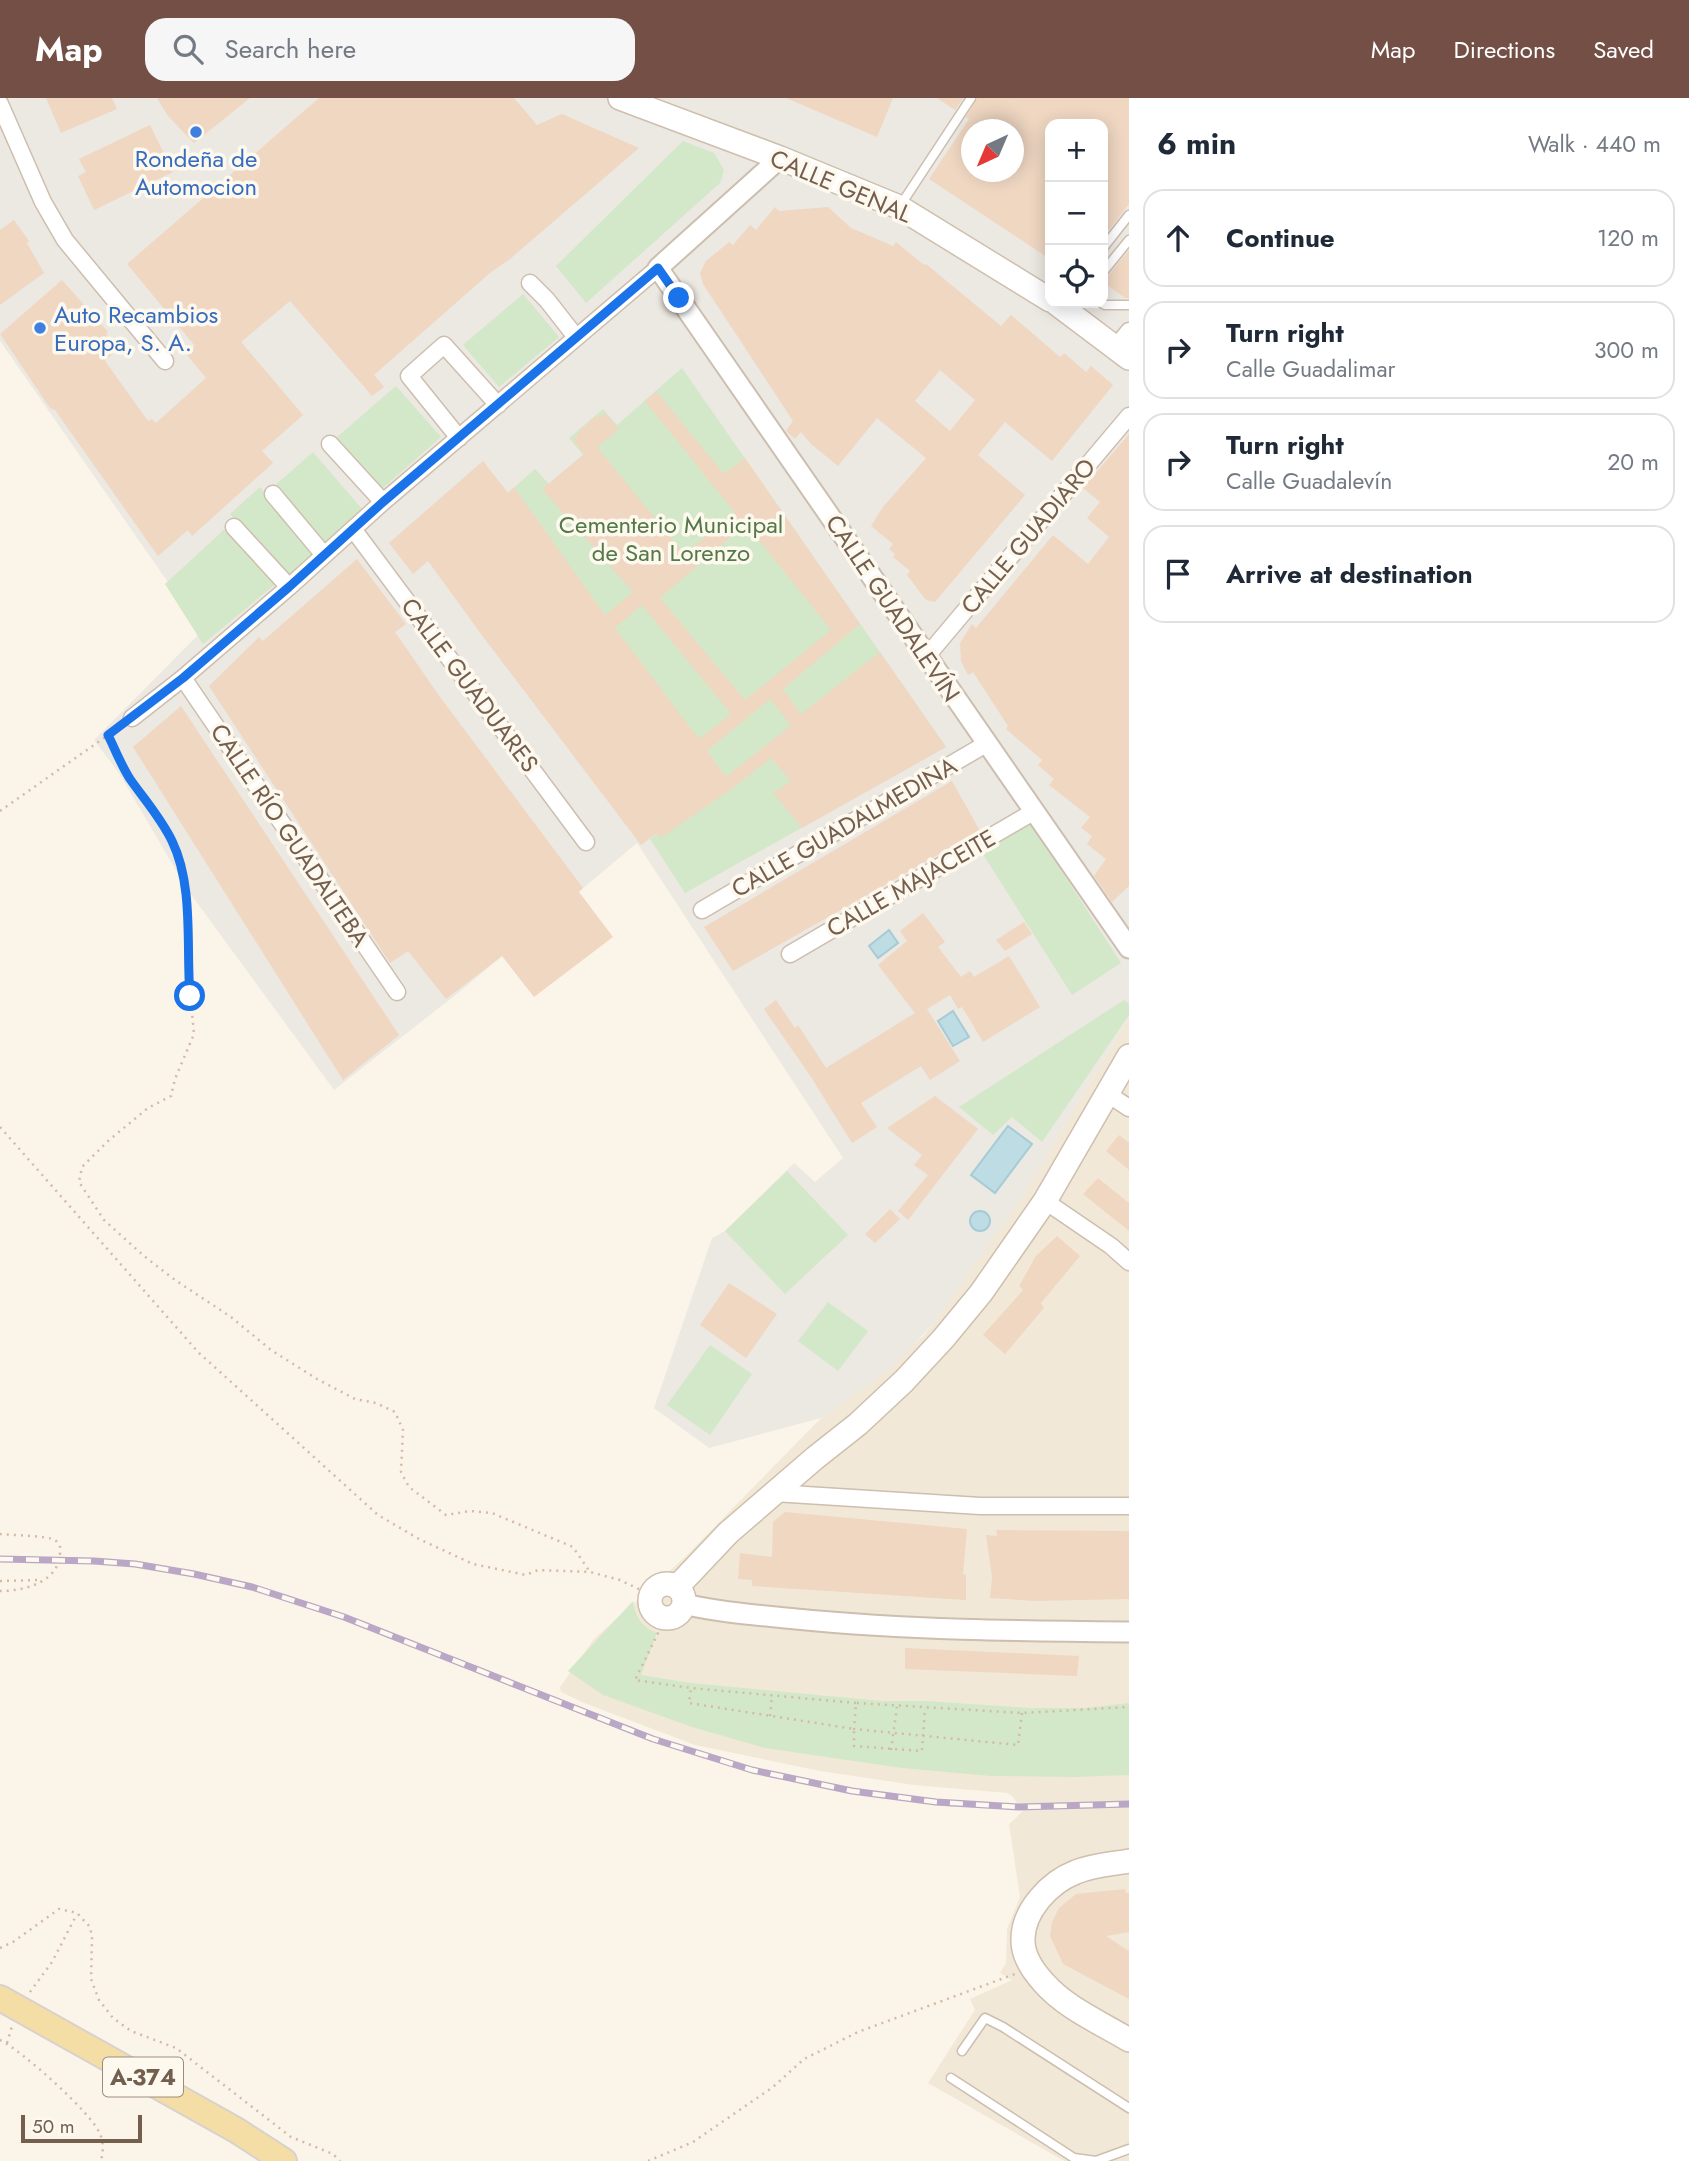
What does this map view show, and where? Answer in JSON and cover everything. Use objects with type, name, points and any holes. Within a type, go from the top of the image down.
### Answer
[{"type":"main road","name":"CALLE GENAL","points":[[620,98],[780,158],[899,207],[1045,295]]},
{"type":"main road","name":"CALLE GENAL","points":[[1067,308],[1124,346]]},
{"type":"main road","points":[[681,1595],[663,1584],[658,1586],[650,1595],[652,1610],[664,1619],[678,1615],[681,1595],[728,1533],[858,1424],[904,1381],[943,1339],[981,1293],[1045,1201],[1129,1056]]},
{"type":"main road","points":[[1129,1861],[1075,1872],[1054,1884],[1036,1903],[1022,1942],[1031,1967],[1058,1997],[1129,2040]]},
{"type":"main road","name":"A-374","points":[[0,1998],[224,2123],[284,2161]]},
{"type":"street","points":[[0,104],[43,202],[65,240],[165,361]]},
{"type":"street","points":[[132,718],[289,587],[383,502],[658,268],[780,158]]},
{"type":"street","name":"CALLE GUADALEVÍN","points":[[658,268],[1129,948]]},
{"type":"street","points":[[530,283],[576,337]]},
{"type":"street","points":[[459,438],[409,376],[444,345],[498,405]]},
{"type":"street","name":"CALLE GUADIARO","points":[[926,657],[1129,416]]},
{"type":"street","points":[[330,444],[383,502]]},
{"type":"street","points":[[272,495],[324,555]]},
{"type":"street","points":[[234,527],[289,587]]},
{"type":"street","name":"CALLE GUADUARES","points":[[353,529],[586,842]]},
{"type":"street","name":"CALLE RÍO GUADALTEBA","points":[[183,678],[397,992]]},
{"type":"street","name":"CALLE GUADALMEDINA","points":[[702,909],[986,744]]},
{"type":"street","name":"CALLE MAJACEITE","points":[[790,954],[1033,812]]},
{"type":"street","points":[[1108,1094],[1129,1108]]},
{"type":"street","points":[[1045,1201],[1111,1246],[1129,1262]]},
{"type":"street","points":[[774,1493],[980,1506],[1129,1506]]},
{"type":"street","points":[[681,1595],[707,1610],[826,1622],[964,1630],[1129,1632]]},
{"type":"lane","points":[[899,207],[971,98]]},
{"type":"lane","points":[[1105,245],[1129,215]]},
{"type":"lane","points":[[1108,266],[1129,240]]},
{"type":"lane","points":[[1108,305],[1129,305]]},
{"type":"lane","points":[[962,2051],[985,2018],[1129,2108]]},
{"type":"lane","points":[[951,2078],[1074,2158],[1096,2161],[1129,2149]]},
{"type":"path","points":[[0,811],[132,718]]},
{"type":"path","points":[[108,735],[127,775],[161,821],[179,860],[187,901],[187,960],[194,1034],[171,1097],[148,1108],[82,1167],[79,1182],[104,1220],[175,1280],[231,1317],[271,1350],[355,1399],[376,1402],[395,1412],[403,1430],[401,1472],[409,1487],[430,1504],[446,1515],[470,1511],[492,1513],[562,1542],[573,1547],[590,1572]]},
{"type":"path","points":[[0,1127],[198,1352],[378,1515],[419,1539],[473,1564],[527,1575],[538,1570],[590,1572],[620,1580],[650,1595]]},
{"type":"path","points":[[0,1534],[48,1537],[56,1541],[61,1549],[60,1560],[54,1571],[44,1580],[31,1587],[0,1591]]},
{"type":"path","points":[[0,1581],[44,1580]]},
{"type":"path","points":[[707,1610],[702,1620],[691,1620],[660,1629],[635,1680],[691,1688],[897,1707],[1022,1713],[1129,1707]]},
{"type":"path","points":[[691,1688],[689,1703],[854,1729],[1018,1745],[1022,1713]]},
{"type":"path","points":[[770,1716],[772,1695]]},
{"type":"path","points":[[856,1703],[854,1746],[891,1750],[922,1751],[926,1708]]},
{"type":"path","points":[[891,1750],[897,1707]]},
{"type":"path","points":[[0,1948],[13,1942],[59,1909],[77,1913],[90,1927],[91,1979],[99,2000],[113,2018],[131,2031],[176,2048],[291,2137],[333,2154],[340,2161]]},
{"type":"path","points":[[30,1992],[52,1962],[77,1913]]},
{"type":"path","points":[[648,2161],[693,2142],[715,2128],[773,2087],[804,2059],[858,2032],[1031,1967]]},
{"type":"path","points":[[7,2043],[14,2020]]},
{"type":"path","points":[[0,2039],[75,2103],[100,2132],[103,2146],[101,2161]]},
{"type":"shaded area","points":[[0,98],[1129,98],[1129,1016],[1023,1195],[936,1320],[884,1373],[821,1418],[709,1448],[654,1408],[712,1238],[725,1231],[794,1163],[815,1182],[843,1158],[637,843],[458,993],[334,1090],[187,889],[119,773],[94,740],[202,631],[0,341]]},
{"type":"shaded area","points":[[1129,1016],[1129,2161],[1064,2161],[928,2083],[975,2010],[970,1999],[1012,1980],[1000,1973],[1006,1963],[1007,1929],[1020,1897],[1009,1824],[1023,1811],[1012,1796],[1007,1793],[914,1785],[820,1771],[695,1745],[584,1703],[561,1692],[560,1687],[594,1639],[685,1557],[821,1418],[884,1373],[924,1335],[1023,1195]]},
{"type":"green space","points":[[683,141],[714,153],[724,170],[720,183],[586,303],[556,266]]},
{"type":"green space","points":[[523,294],[559,337],[499,387],[463,345]]},
{"type":"green space","name":"Cementerio Municipal de San Lorenzo","points":[[682,368],[946,747],[685,893],[650,839],[657,833],[508,493],[535,469],[549,484],[583,455],[569,438],[603,409],[617,425]]},
{"type":"green space","points":[[396,386],[441,437],[383,488],[337,437]]},
{"type":"green space","points":[[313,452],[362,509],[322,546],[272,488]]},
{"type":"green space","points":[[260,487],[316,552],[286,578],[230,514]]},
{"type":"green space","points":[[227,527],[278,582],[203,644],[165,584]]},
{"type":"green space","points":[[1030,822],[1121,963],[1072,995],[981,851]]},
{"type":"green space","points":[[1124,1000],[1129,1004],[1129,1015],[1042,1142],[1012,1117],[993,1135],[959,1107]]},
{"type":"green space","points":[[787,1171],[848,1235],[785,1294],[725,1231]]},
{"type":"green space","points":[[828,1302],[868,1331],[838,1371],[798,1341]]},
{"type":"green space","points":[[710,1345],[752,1374],[710,1435],[667,1405]]},
{"type":"green space","points":[[633,1601],[640,1621],[657,1633],[641,1675],[691,1683],[882,1701],[927,1701],[1031,1708],[1085,1708],[1129,1703],[1129,1775],[990,1776],[902,1768],[765,1748],[692,1727],[603,1695],[568,1671]]},
{"type":"water","points":[[889,930],[898,943],[878,958],[869,946]]},
{"type":"water","points":[[953,1011],[969,1037],[953,1046],[938,1021]]},
{"type":"water","points":[[1008,1126],[1032,1144],[995,1193],[971,1175]]},
{"type":"water","points":[[980,1211],[987,1214],[990,1221],[987,1228],[980,1231],[973,1228],[970,1221],[973,1214]]},
{"type":"building","points":[[46,98],[112,98],[117,109],[61,133]]},
{"type":"building","name":"Rondeña de Automocion","points":[[157,98],[250,98],[194,143],[168,116]]},
{"type":"building","points":[[319,98],[514,98],[537,125],[562,114],[639,148],[510,259],[491,272],[374,375],[384,387],[372,396],[290,301],[241,342],[303,415],[262,451],[273,463],[192,536],[188,530],[158,556],[55,410],[50,408],[0,334],[62,280],[119,348],[105,361],[148,421],[152,419],[156,423],[206,378],[187,355],[195,346],[127,264]]},
{"type":"building","points":[[786,98],[893,98],[877,137]]},
{"type":"building","points":[[937,98],[963,98],[955,110]]},
{"type":"building","points":[[977,98],[1129,98],[1129,204],[1108,231],[1108,119],[1045,119],[1045,256],[929,179],[961,131],[961,182],[1024,182],[1024,119],[966,117]]},
{"type":"building","points":[[150,125],[173,172],[94,210],[78,176],[86,172],[79,159]]},
{"type":"building","points":[[775,207],[779,211],[828,207],[851,228],[893,246],[896,242],[1001,326],[1011,315],[1060,357],[1064,353],[1086,372],[1091,366],[1113,385],[1052,461],[1005,422],[978,455],[1025,495],[935,602],[926,600],[907,575],[910,571],[893,557],[895,554],[889,549],[893,544],[871,526],[883,507],[926,458],[877,418],[838,466],[801,432],[795,439],[786,431],[793,421],[703,284],[700,273],[706,261],[729,242],[733,245],[750,225],[756,230]],"holes":[[[940,370],[975,400],[950,431],[915,401]]]},
{"type":"building","points":[[14,220],[29,241],[27,243],[44,273],[0,305],[0,230]]},
{"type":"building","points":[[1129,250],[1129,298],[1108,286],[1108,276]]},
{"type":"building","points":[[656,391],[724,474],[745,458],[860,624],[783,689],[801,714],[880,652],[946,747],[802,828],[773,793],[791,781],[771,758],[729,791],[660,838],[657,833],[641,845],[428,561],[413,574],[389,543],[483,461],[508,493],[514,487],[605,615],[633,592],[542,489],[584,454],[573,440],[596,416],[598,418],[605,413],[619,429],[597,447],[684,554],[735,513],[645,401]],"holes":[[[746,524],[831,630],[745,700],[660,598]],[[642,605],[731,714],[699,739],[615,628]],[[770,699],[791,725],[726,777],[707,751]]]},
{"type":"building","points":[[1129,434],[1129,886],[1112,902],[1094,876],[1106,859],[1087,844],[1092,836],[1081,828],[1090,817],[1049,785],[1054,779],[1038,765],[1042,760],[1006,729],[1008,726],[973,672],[968,675],[961,661],[960,643],[972,624],[976,628],[1053,535],[1088,564],[1109,537],[1087,518],[1100,502],[1083,488]]},
{"type":"building","points":[[357,559],[406,624],[395,632],[440,697],[583,888],[579,892],[613,937],[534,997],[502,956],[446,999],[408,951],[390,963],[209,686],[259,637],[263,641]]},
{"type":"building","points":[[181,706],[399,1035],[343,1080],[133,747]]},
{"type":"building","points":[[952,781],[980,831],[733,971],[704,927]]},
{"type":"building","points":[[923,913],[945,942],[938,947],[961,977],[970,971],[974,977],[1009,956],[1040,1007],[983,1042],[962,1007],[958,1009],[950,995],[927,1009],[960,1061],[930,1080],[921,1066],[861,1103],[877,1127],[852,1143],[764,1009],[776,1000],[795,1028],[798,1025],[826,1068],[915,1013],[878,965],[907,941],[900,931]]},
{"type":"building","points":[[1024,922],[1032,934],[1005,951],[996,940]]},
{"type":"building","points":[[935,1096],[978,1129],[908,1220],[898,1211],[928,1175],[914,1165],[922,1155],[887,1128]]},
{"type":"building","points":[[1119,1135],[1129,1143],[1129,1170],[1106,1151]]},
{"type":"building","points":[[1098,1178],[1129,1203],[1129,1231],[1083,1194]]},
{"type":"building","points":[[890,1209],[900,1219],[875,1243],[865,1234]]},
{"type":"building","points":[[1057,1236],[1080,1256],[1041,1303],[1044,1308],[1005,1354],[983,1335],[1023,1290],[1019,1286],[1036,1256]]},
{"type":"building","points":[[729,1283],[777,1314],[746,1358],[700,1325]]},
{"type":"building","points":[[785,1512],[967,1529],[963,1574],[966,1575],[966,1600],[752,1586],[752,1580],[738,1579],[740,1553],[772,1557],[773,1522]]},
{"type":"building","points":[[996,1530],[1129,1531],[1129,1599],[1035,1601],[990,1598],[992,1577],[986,1535],[997,1536]]},
{"type":"building","points":[[905,1648],[1079,1656],[1077,1676],[905,1669]]},
{"type":"building","points":[[1125,1889],[1126,1893],[1129,1893],[1129,1932],[1106,1936],[1129,1951],[1129,1999],[1063,1964],[1050,1936],[1052,1922],[1059,1908],[1076,1894]]},
{"type":"railway","points":[[0,1559],[135,1564],[252,1587],[344,1617],[653,1739],[752,1770],[852,1791],[936,1802],[1019,1807],[1129,1804]]},
{"type":"place","name":"Rondeña de Automocion","points":[[196,132]]},
{"type":"place","name":"Auto Recambios Europa, S. A.","points":[[40,328]]},
{"type":"route","points":[[190,996],[187,901],[179,860],[161,821],[127,775],[108,735],[183,678],[383,502],[658,268],[679,298]]}]
